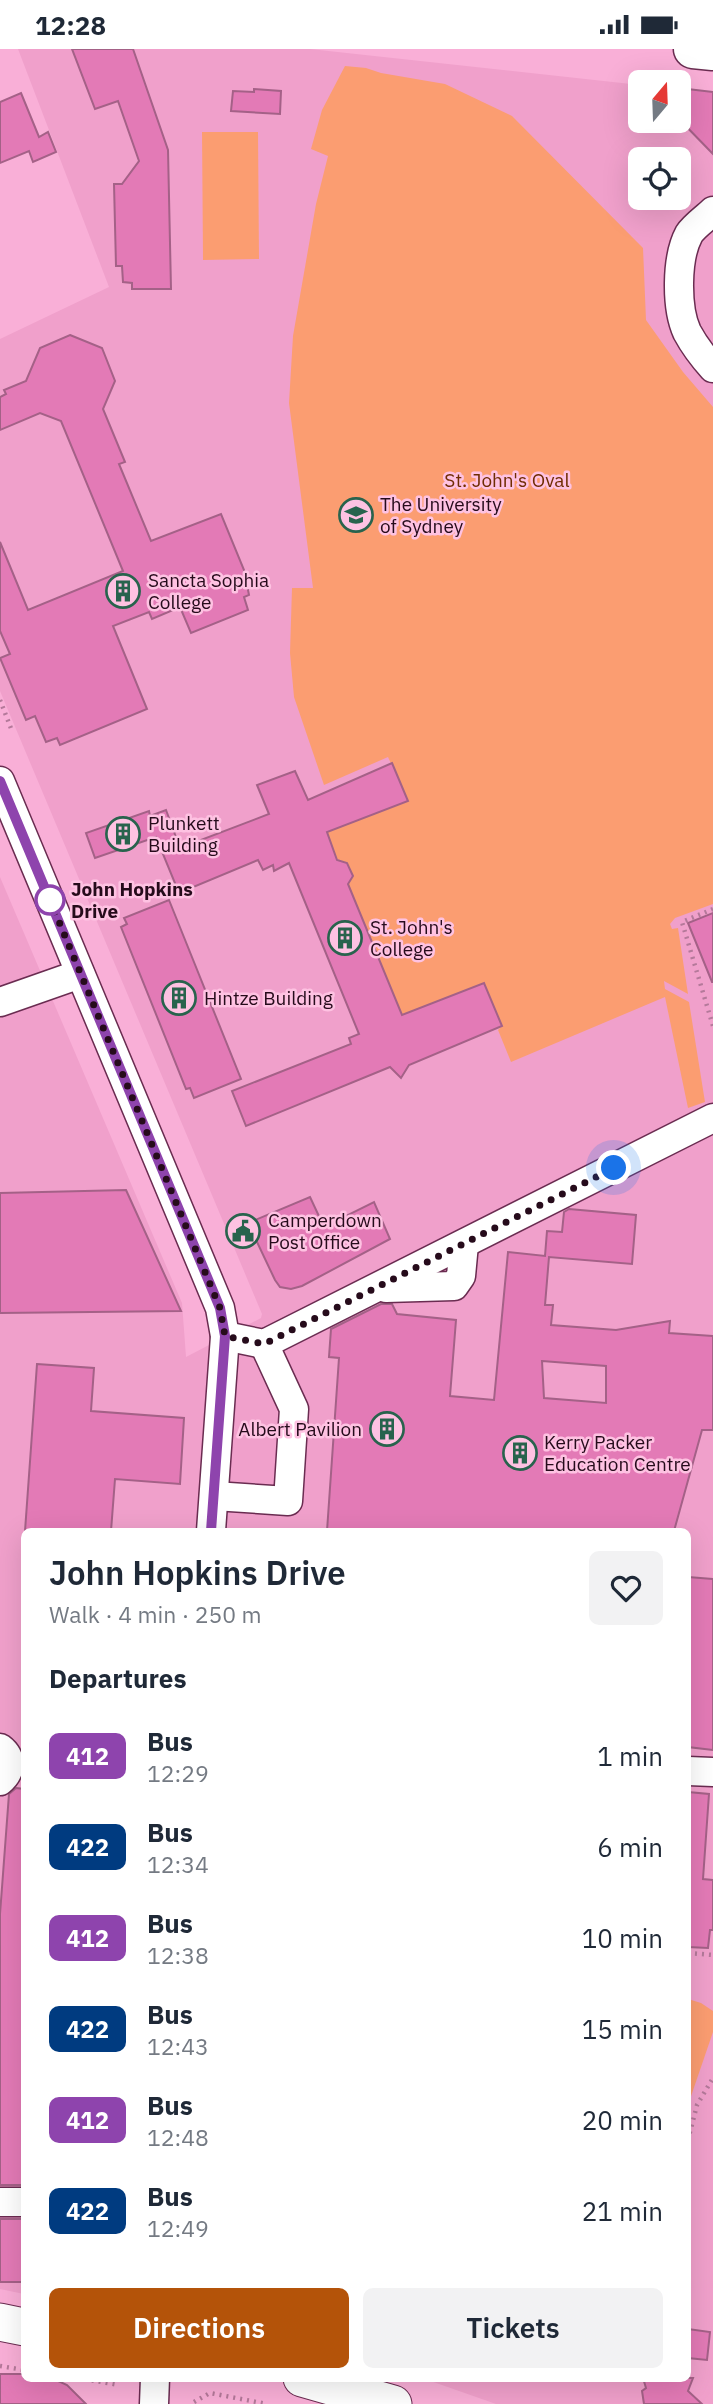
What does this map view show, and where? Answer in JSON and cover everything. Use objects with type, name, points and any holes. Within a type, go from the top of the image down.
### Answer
[{"type":"highway","points":[[693,49],[713,51]]},
{"type":"main road","points":[[0,2322],[21,2326]]},
{"type":"main road","points":[[316,2382],[393,2404]]},
{"type":"street","points":[[713,211],[690,234],[680,264],[679,293],[686,330],[704,359],[713,368]]},
{"type":"street","points":[[0,781],[220,1308],[225,1336],[211,1528]]},
{"type":"street","points":[[0,1002],[80,974]]},
{"type":"street","points":[[225,1336],[264,1344],[713,1118]]},
{"type":"street","points":[[214,1496],[288,1501],[294,1409],[264,1344]]},
{"type":"street","points":[[0,1748],[10,1762],[7,1774],[0,1781]]},
{"type":"street","points":[[691,1771],[713,1772]]},
{"type":"street","points":[[0,2202],[21,2202]]},
{"type":"street","points":[[154,2404],[155,2382]]},
{"type":"path","points":[[0,700],[12,731]]},
{"type":"path","points":[[713,909],[682,922],[713,1026]]},
{"type":"path","points":[[691,1953],[713,1955]]},
{"type":"path","points":[[691,2128],[697,2105],[713,2078]]},
{"type":"path","points":[[0,2366],[21,2370]]},
{"type":"path","points":[[101,2382],[119,2385]]},
{"type":"path","points":[[194,2402],[210,2393],[267,2404]]},
{"type":"shaded area","name":"The University of Sydney","points":[[18,49],[310,49],[628,84],[628,133],[691,133],[691,90],[713,93],[713,2404],[496,2404],[433,2382],[691,2382],[691,1528],[21,1528],[21,2293],[0,2289],[0,877],[182,1303],[186,1357],[261,1318],[262,1314],[0,691],[0,339],[109,287]]},
{"type":"green space","name":"St. John's Oval","points":[[345,66],[445,84],[512,116],[643,248],[646,320],[683,372],[713,407],[713,904],[675,918],[670,924],[672,929],[678,928],[688,994],[664,981],[665,989],[689,1002],[705,1102],[688,1108],[665,997],[511,1062],[498,1030],[502,1026],[484,983],[402,1015],[348,884],[353,876],[347,863],[337,859],[327,832],[408,800],[388,757],[324,785],[294,697],[290,653],[292,588],[313,588],[289,403],[293,336],[316,204],[328,156],[311,149],[322,110]]},
{"type":"green space","points":[[202,132],[258,132],[259,259],[203,260]]},
{"type":"green space","points":[[691,2000],[713,2011],[713,2032],[691,2096]]},
{"type":"building","points":[[72,49],[133,49],[168,150],[171,289],[132,289],[132,283],[123,282],[122,266],[116,266],[114,184],[122,184],[139,161],[118,101],[95,109]]},
{"type":"building","points":[[254,89],[281,91],[280,114],[231,111],[233,91],[254,92]]},
{"type":"building","points":[[691,89],[713,92],[713,154],[691,131]]},
{"type":"building","points":[[21,93],[39,137],[48,132],[56,152],[33,162],[29,151],[0,163],[0,102]]},
{"type":"building","name":"Sancta Sophia College","points":[[70,335],[102,348],[115,381],[103,409],[125,462],[119,464],[151,541],[221,514],[244,570],[249,595],[244,597],[248,610],[191,633],[180,607],[152,619],[149,612],[113,626],[147,709],[60,745],[57,738],[46,742],[35,716],[26,720],[0,658],[10,654],[0,631],[0,542],[28,610],[123,571],[61,421],[40,413],[0,430],[0,397],[6,394],[4,390],[26,381],[40,348]]},
{"type":"building","name":"St. John's College","points":[[392,763],[408,801],[327,832],[337,860],[347,863],[353,876],[348,884],[402,1015],[484,983],[502,1026],[409,1065],[401,1078],[390,1067],[246,1126],[232,1091],[351,1044],[349,1038],[359,1034],[289,863],[274,871],[273,865],[263,870],[258,860],[179,893],[156,837],[95,858],[86,833],[149,811],[150,816],[166,810],[180,848],[269,814],[257,785],[295,771],[308,800]]},
{"type":"building","name":"Hintze Building","points":[[169,900],[241,1079],[194,1098],[190,1088],[186,1089],[121,927],[127,924],[124,918]]},
{"type":"building","points":[[713,913],[713,982],[712,982],[688,923]]},
{"type":"building","points":[[126,1190],[181,1311],[0,1313],[0,1193]]},
{"type":"building","points":[[310,1197],[324,1227],[374,1202],[390,1239],[302,1286],[291,1289],[280,1287],[248,1223]]},
{"type":"building","points":[[569,1209],[636,1215],[632,1264],[549,1257],[545,1305],[553,1305],[551,1325],[616,1330],[670,1321],[669,1333],[713,1336],[713,1430],[702,1430],[675,1528],[327,1528],[339,1358],[329,1357],[331,1329],[381,1304],[392,1304],[397,1314],[456,1320],[450,1396],[494,1400],[508,1252],[545,1256],[547,1231],[562,1232],[564,1212]],"holes":[[[542,1361],[606,1366],[606,1403],[544,1398]]]},
{"type":"building","points":[[37,1364],[94,1368],[91,1411],[184,1418],[180,1484],[115,1479],[111,1528],[25,1528]]},
{"type":"building","points":[[691,1577],[713,1579],[713,1750],[691,1747]]},
{"type":"building","points":[[16,1788],[21,1789],[21,2185],[0,2185],[0,1914],[9,1794]]},
{"type":"building","points":[[691,1792],[709,1794],[703,1879],[713,1880],[713,1930],[710,1930],[708,1948],[691,1947]]},
{"type":"building","points":[[0,2219],[21,2219],[21,2282],[0,2282]]},
{"type":"building","points":[[691,2329],[710,2332],[707,2360],[691,2358]]},
{"type":"building","points":[[0,2374],[21,2374],[21,2382],[60,2382],[67,2385],[86,2404],[0,2404]]},
{"type":"building","points":[[693,2378],[688,2391],[702,2404],[644,2404],[642,2391],[646,2388],[644,2382],[691,2382]]},
{"type":"bus line","name":"412","points":[[0,781],[220,1308],[225,1336],[211,1528]]},
{"type":"place","name":"The University of Sydney","points":[[356,515]]},
{"type":"place","name":"Sancta Sophia College","points":[[123,591]]},
{"type":"place","name":"Plunkett Building","points":[[123,834]]},
{"type":"place","name":"John Hopkins Drive","points":[[50,900]]},
{"type":"place","name":"St. John's College","points":[[345,938]]},
{"type":"place","name":"Hintze Building","points":[[179,998]]},
{"type":"place","name":"Camperdown Post Office","points":[[243,1231]]},
{"type":"place","name":"Albert Pavilion","points":[[387,1429]]},
{"type":"place","name":"Kerry Packer Education Centre","points":[[520,1453]]},
{"type":"route","points":[[50,900],[220,1308],[225,1336],[264,1344],[614,1168]]}]
